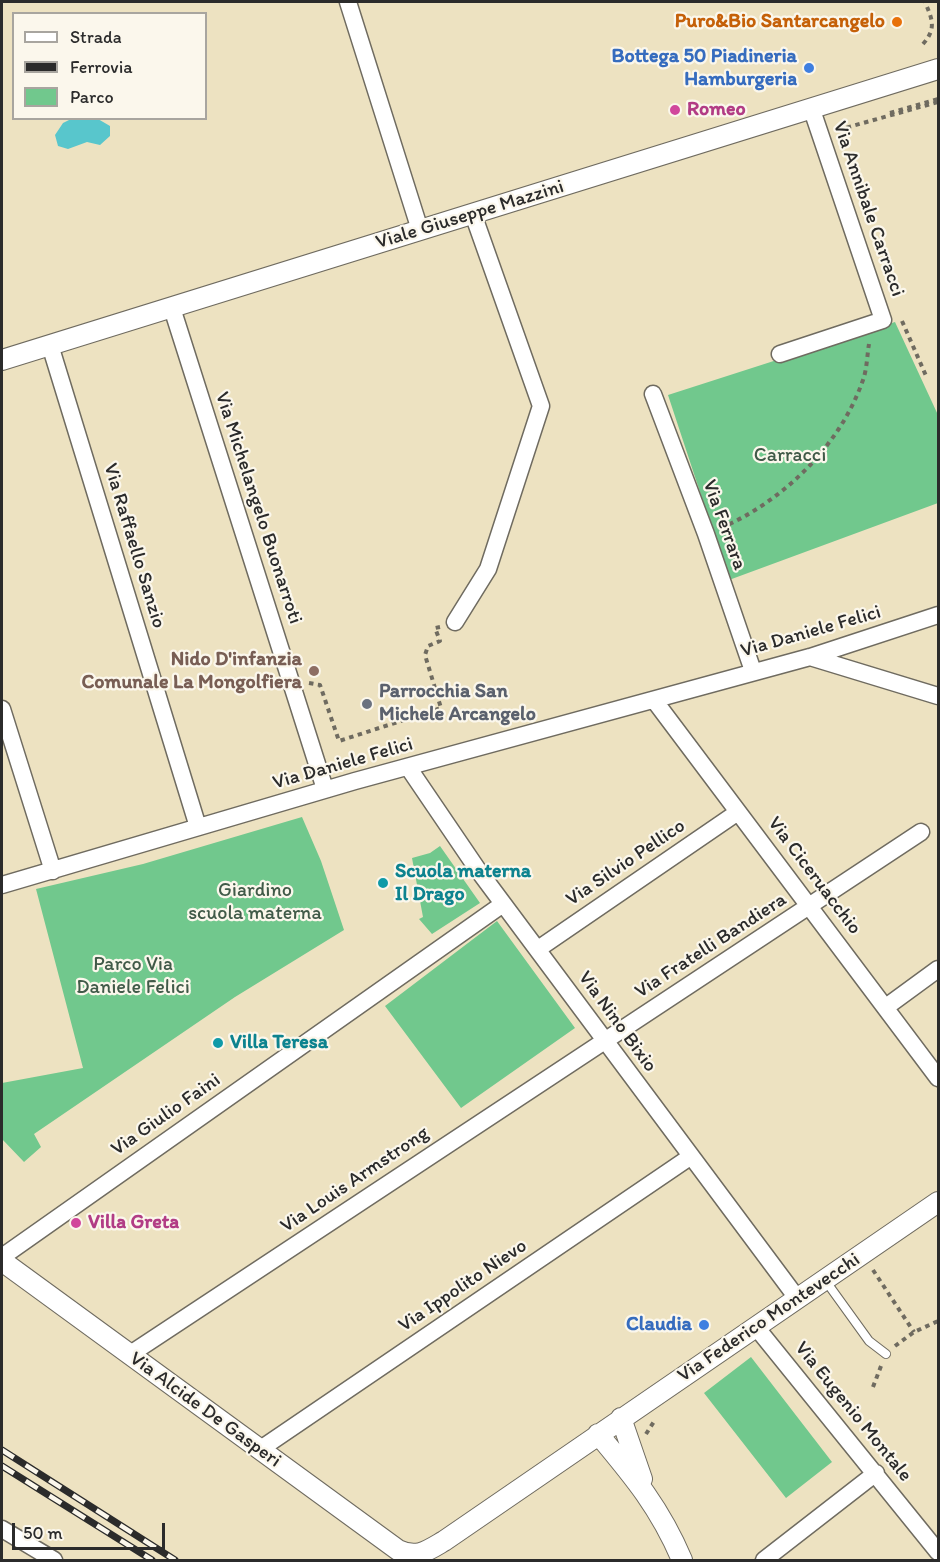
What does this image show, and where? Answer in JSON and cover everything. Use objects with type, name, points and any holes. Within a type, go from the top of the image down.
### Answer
[{"type":"street","points":[[348,2],[420,230]]},
{"type":"street","name":"Viale Giuseppe Mazzini","points":[[2,360],[939,69]]},
{"type":"street","name":"Via Annibale Carracci","points":[[780,354],[881,321],[812,110]]},
{"type":"street","points":[[455,622],[488,569],[541,406],[473,214]]},
{"type":"street","name":"Via Michelangelo Buonarroti","points":[[172,308],[325,789]]},
{"type":"street","name":"Via Raffaello Sanzio","points":[[50,345],[198,827]]},
{"type":"street","name":"Via Ferrara","points":[[653,394],[706,534],[753,671]]},
{"type":"street","name":"Via Daniele Felici","points":[[2,885],[325,789],[810,657],[939,615]]},
{"type":"street","points":[[810,657],[939,696]]},
{"type":"street","name":"Via Ciceruacchio","points":[[654,700],[939,1078]]},
{"type":"street","points":[[2,709],[53,871]]},
{"type":"street","name":"Via Nino Bixio","points":[[408,767],[503,904],[690,1158],[797,1298]]},
{"type":"street","name":"Via Silvio Pellico","points":[[538,949],[738,812]]},
{"type":"street","name":"Via Fratelli Bandiera","points":[[604,1040],[921,832]]},
{"type":"street","name":"Via Giulio Faini","points":[[2,1259],[503,904]]},
{"type":"street","points":[[886,1007],[939,969]]},
{"type":"street","name":"Via Louis Armstrong","points":[[129,1355],[604,1040]]},
{"type":"street","name":"Via Ippolito Nievo","points":[[259,1450],[690,1158]]},
{"type":"street","name":"Via Federico Montevecchi","points":[[598,1434],[939,1202]]},
{"type":"street","name":"Via Alcide De Gasperi","points":[[2,1259],[129,1355],[410,1558],[423,1554],[444,1541],[598,1434]]},
{"type":"street","name":"Via Eugenio Montale","points":[[756,1327],[939,1552]]},
{"type":"street","points":[[621,1418],[645,1490]]},
{"type":"street","points":[[598,1434],[645,1490],[669,1531],[682,1560]]},
{"type":"street","points":[[764,1560],[876,1473]]},
{"type":"street","points":[[2,1529],[54,1560]]},
{"type":"lane","points":[[825,1280],[869,1341],[886,1354]]},
{"type":"path","points":[[923,44],[933,31],[934,23],[925,2]]},
{"type":"path","points":[[833,131],[939,101]]},
{"type":"path","points":[[706,534],[760,507],[812,464],[850,408],[863,379],[868,344],[881,321],[898,313],[927,378]]},
{"type":"path","points":[[339,741],[441,708],[424,655],[428,646],[440,641],[435,628],[455,622]]},
{"type":"path","points":[[872,1268],[914,1332]]},
{"type":"green space","name":"Carracci","points":[[895,322],[938,415],[938,503],[729,580],[668,395]]},
{"type":"green space","points":[[302,817],[321,861],[344,930],[235,997],[34,1134],[41,1147],[24,1162],[2,1139],[2,1083],[83,1068],[36,889],[143,864]]},
{"type":"green space","points":[[440,846],[480,903],[432,934],[419,919],[423,917],[412,858],[430,853]]},
{"type":"green space","points":[[497,921],[575,1028],[461,1108],[385,1006]]},
{"type":"green space","points":[[751,1357],[832,1462],[786,1498],[704,1393]]},
{"type":"water","points":[[69,120],[100,120],[110,126],[110,136],[100,145],[87,142],[68,149],[58,146],[55,135],[63,123]]},
{"type":"railway","points":[[2,1450],[175,1560]]},
{"type":"railway","points":[[2,1466],[152,1560]]},
{"type":"place","name":"Puro&Bio Santarcangelo","points":[[897,22]]},
{"type":"place","name":"Bottega 50 Piadineria Hamburgeria","points":[[809,68]]},
{"type":"place","name":"Romeo","points":[[675,110]]},
{"type":"place","name":"Nido D'infanzia Comunale La Mongolfiera","points":[[314,671]]},
{"type":"place","name":"Parrocchia San Michele Arcangelo","points":[[367,704]]},
{"type":"place","name":"Scuola materna Il Drago","points":[[383,883]]},
{"type":"place","name":"Villa Teresa","points":[[218,1043]]},
{"type":"place","name":"Villa Greta","points":[[76,1223]]},
{"type":"place","name":"Claudia","points":[[704,1325]]},
{"type":"park label","name":"Giardino scuola materna","points":[[255,902]]},
{"type":"park label","name":"Parco Via Daniele Felici","points":[[133,976]]}]
